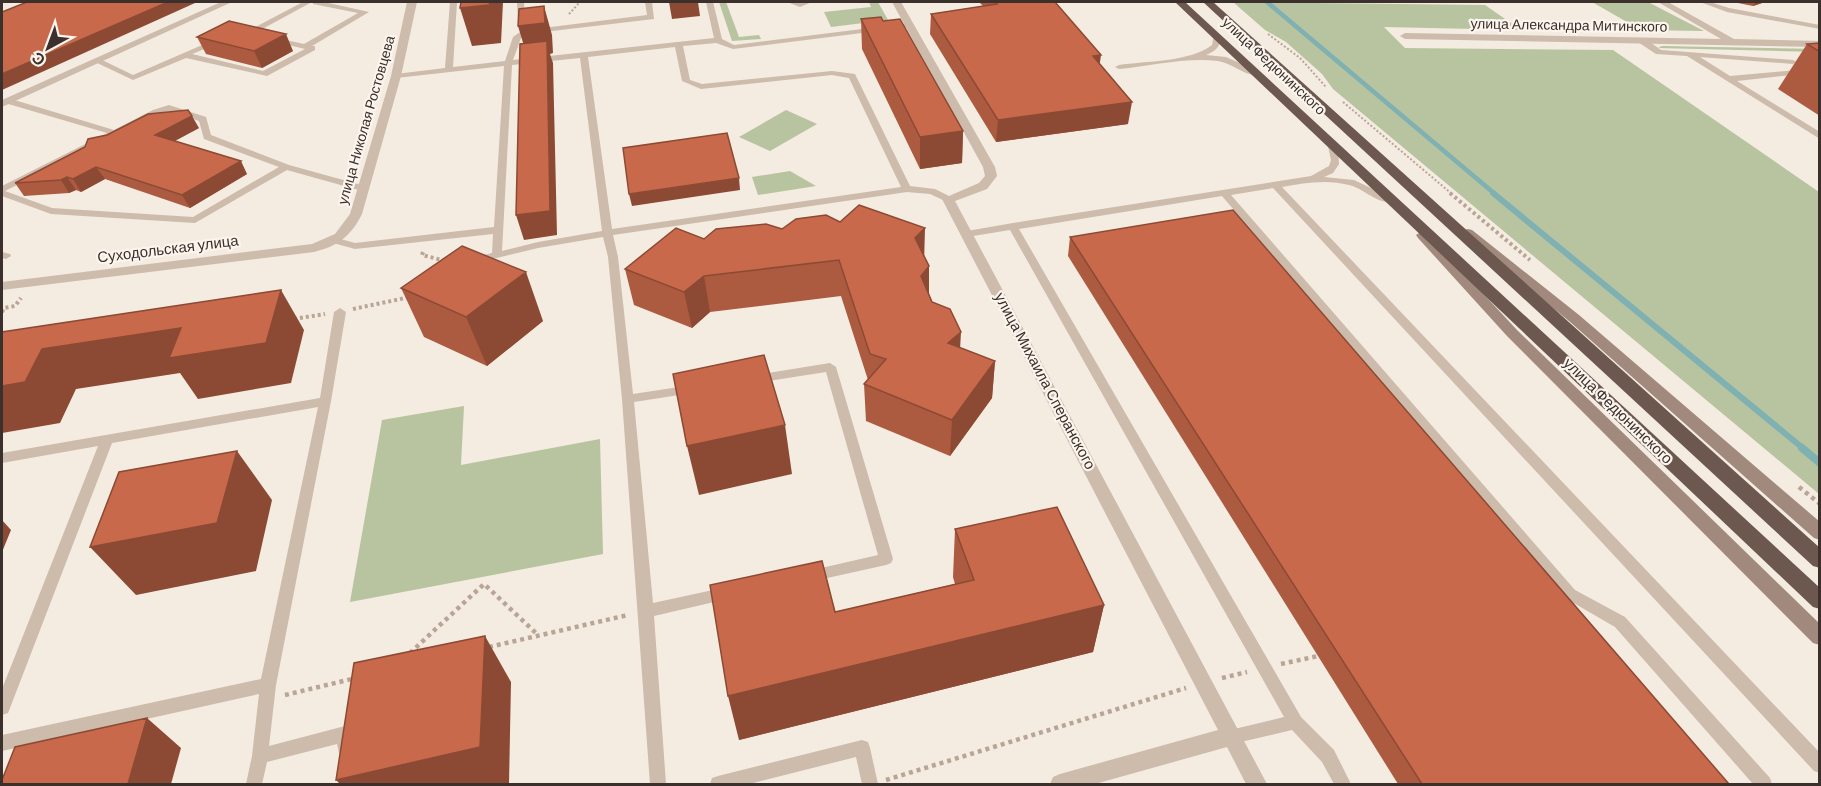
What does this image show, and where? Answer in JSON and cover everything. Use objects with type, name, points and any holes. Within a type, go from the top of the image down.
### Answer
[{"type":"highway","name":"улица Федюнинского","points":[[1180,2],[1820,602]]},
{"type":"highway","name":"улица Федюнинского","points":[[1208,2],[1820,560]]},
{"type":"main road","name":"улица Федюнинского","points":[[1425,198],[1574,318],[1820,533]]},
{"type":"main road","name":"улица Федюнинского","points":[[1394,204],[1512,333],[1820,637]]},
{"type":"street","points":[[5,103],[227,2]]},
{"type":"street","name":"улица Николая Ростовцева","points":[[337,241],[349,231],[396,76],[412,2]]},
{"type":"street","points":[[896,2],[989,167],[991,176],[983,186],[948,199]]},
{"type":"street","name":"улица Александра Митинского","points":[[1662,2],[1733,42]]},
{"type":"street","name":"улица Александра Митинского","points":[[1405,36],[1820,44]]},
{"type":"street","name":"улица Михаила Сперанского","points":[[948,199],[1257,784]]},
{"type":"street","name":"Суходольская улица","points":[[2,286],[314,248],[337,241]]},
{"type":"street","points":[[1060,784],[1232,736]]},
{"type":"lane","points":[[259,35],[244,32],[308,2]]},
{"type":"lane","points":[[305,46],[365,12],[316,2]]},
{"type":"lane","points":[[449,71],[453,2]]},
{"type":"lane","points":[[520,2],[523,33]]},
{"type":"lane","points":[[497,254],[508,64],[517,37],[523,33],[651,17],[648,2]]},
{"type":"lane","points":[[709,2],[719,41]]},
{"type":"lane","points":[[791,2],[800,5],[808,2]]},
{"type":"lane","points":[[1704,2],[1727,10],[1820,27]]},
{"type":"lane","points":[[396,76],[719,41],[733,47],[910,25]]},
{"type":"lane","points":[[1119,67],[1188,57],[1214,48],[1217,44],[1217,36]]},
{"type":"lane","points":[[185,55],[264,74],[312,48],[270,38]]},
{"type":"lane","points":[[97,61],[133,78],[222,39]]},
{"type":"lane","points":[[1641,40],[1659,52],[1793,62]]},
{"type":"lane","points":[[679,45],[686,81],[701,87],[832,73],[852,76],[908,189]]},
{"type":"lane","points":[[1687,53],[1820,136]]},
{"type":"lane","points":[[584,56],[607,233],[613,257],[628,399],[658,784]]},
{"type":"lane","points":[[1188,57],[1223,59],[1257,75]]},
{"type":"lane","points":[[1728,79],[1820,70]]},
{"type":"lane","points":[[5,103],[112,132]]},
{"type":"lane","points":[[2,191],[112,132],[169,108],[203,119],[207,138],[286,167],[362,188]]},
{"type":"lane","points":[[1311,179],[1334,166],[1337,159],[1333,146]]},
{"type":"lane","points":[[2,191],[51,211],[195,220],[286,167]]},
{"type":"lane","points":[[967,234],[1311,179],[1351,182],[1365,187],[1394,204]]},
{"type":"lane","points":[[1275,185],[1820,765]]},
{"type":"lane","points":[[458,264],[497,254],[607,233],[908,189],[932,191],[948,199]]},
{"type":"lane","points":[[1224,193],[1570,594],[1620,622],[1764,784]]},
{"type":"lane","points":[[1013,226],[1295,722],[1328,756],[1343,784]]},
{"type":"lane","points":[[337,241],[356,246],[498,230]]},
{"type":"lane","points":[[254,784],[260,756],[267,692],[325,401],[340,312]]},
{"type":"lane","points":[[740,381],[830,367],[886,559],[795,579]]},
{"type":"lane","points":[[628,399],[707,387]]},
{"type":"lane","points":[[2,458],[325,401]]},
{"type":"lane","points":[[2,708],[107,440]]},
{"type":"lane","points":[[646,611],[738,591]]},
{"type":"lane","points":[[2,743],[267,692]]},
{"type":"lane","points":[[1232,736],[1295,722]]},
{"type":"lane","points":[[260,756],[345,734],[344,758]]},
{"type":"lane","points":[[718,784],[862,748],[877,783]]},
{"type":"path","points":[[565,19],[579,2]]},
{"type":"path","points":[[1262,31],[1283,43],[1313,70],[1326,87]]},
{"type":"path","points":[[1335,95],[1536,265]]},
{"type":"path","points":[[293,319],[417,296]]},
{"type":"path","points":[[1792,481],[1820,504]]},
{"type":"path","points":[[402,662],[484,584],[538,636]]},
{"type":"path","points":[[482,649],[646,611]]},
{"type":"path","points":[[877,783],[1203,683],[1318,656]]},
{"type":"path","points":[[267,692],[359,678]]},
{"type":"green space","points":[[719,2],[726,2],[739,37],[759,35],[761,39],[732,41]]},
{"type":"green space","points":[[869,2],[878,2],[888,20],[831,27],[824,12],[871,7]]},
{"type":"green space","points":[[1233,2],[1485,5],[1521,30],[1384,27],[1405,48],[1613,50],[1819,192],[1819,494],[1333,89],[1322,74],[1286,42],[1265,30]]},
{"type":"green space","points":[[1592,2],[1648,2],[1704,31],[1641,30]]},
{"type":"green space","points":[[1662,46],[1819,49],[1820,52],[1658,48]]},
{"type":"green space","points":[[786,110],[817,124],[770,151],[739,137]]},
{"type":"green space","points":[[790,171],[816,186],[758,195],[752,177]]},
{"type":"green space","points":[[464,406],[461,465],[600,439],[603,554],[350,602],[382,420]]},
{"type":"building","points":[[27,2],[168,2],[2,74],[2,12]]},
{"type":"building","points":[[461,2],[490,2],[489,5],[460,8]]},
{"type":"building","points":[[995,2],[1055,2],[1101,55],[1093,56],[1132,102],[998,120],[931,14],[997,4]]},
{"type":"building","points":[[544,6],[545,23],[518,26],[519,9]]},
{"type":"building","points":[[881,17],[883,21],[900,19],[963,131],[920,137],[861,19]]},
{"type":"building","points":[[229,21],[286,34],[254,51],[197,37]]},
{"type":"building","points":[[547,41],[550,211],[516,215],[520,44]]},
{"type":"building","points":[[1820,43],[1820,52],[1807,44]]},
{"type":"building","points":[[188,110],[192,116],[155,135],[241,161],[182,195],[96,167],[73,179],[67,177],[61,180],[15,183],[85,147],[88,139],[107,135],[148,114]]},
{"type":"building","points":[[727,133],[739,178],[629,194],[623,148]]},
{"type":"building","points":[[859,205],[925,228],[915,238],[929,266],[921,276],[932,302],[950,309],[961,332],[948,343],[995,361],[952,420],[864,384],[886,359],[870,354],[839,260],[704,276],[684,292],[625,269],[676,228],[704,239],[716,229],[766,224],[782,229],[796,219],[826,215],[840,222]]},
{"type":"building","points":[[1233,210],[1729,784],[1422,784],[1070,237]]},
{"type":"building","points":[[462,246],[526,272],[466,317],[401,288]]},
{"type":"building","points":[[281,290],[266,343],[169,358],[181,328],[42,349],[25,382],[2,386],[2,332]]},
{"type":"building","points":[[764,355],[785,425],[687,446],[673,374]]},
{"type":"building","points":[[237,451],[217,523],[90,547],[119,472]]},
{"type":"building","points":[[1057,507],[1104,605],[728,696],[710,585],[822,561],[835,612],[974,580],[955,529]]},
{"type":"building","points":[[485,636],[480,747],[336,780],[354,663]]},
{"type":"building","points":[[147,718],[128,784],[2,784],[15,747]]},
{"type":"waterway","points":[[1267,2],[1495,194]]},
{"type":"waterway","points":[[1493,193],[1804,449]]},
{"type":"waterway","points":[[1802,448],[1820,463]]}]
